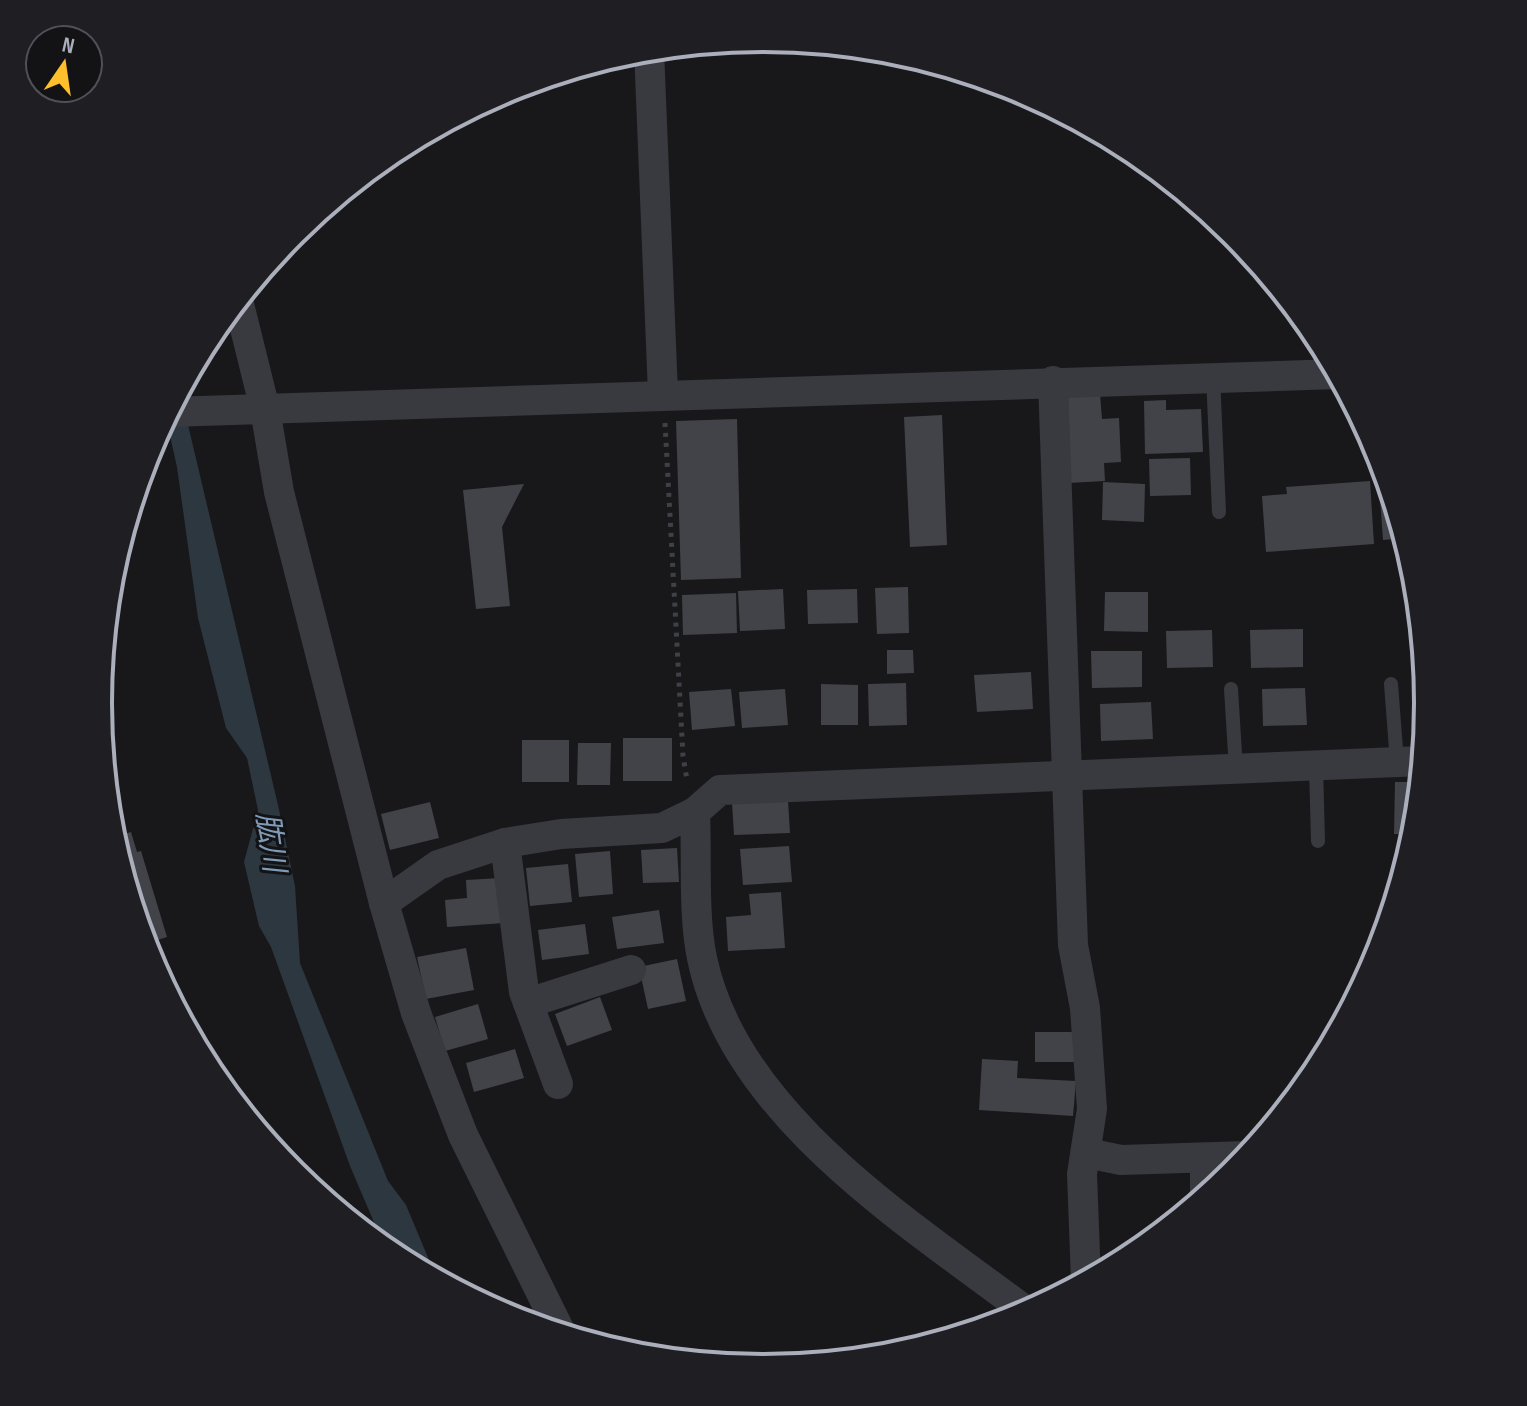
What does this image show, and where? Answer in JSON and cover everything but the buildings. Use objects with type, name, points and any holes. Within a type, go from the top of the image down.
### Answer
[{"type":"street","points":[[650,63],[663,394]]},
{"type":"street","points":[[241,316],[256,409],[384,903],[416,1013],[463,1135],[554,1319]]},
{"type":"street","points":[[182,412],[1325,374]]},
{"type":"street","points":[[1053,381],[1073,945],[1085,1008],[1092,1109],[1082,1174],[1086,1269]]},
{"type":"street","points":[[384,903],[438,865],[505,843],[561,834],[662,828],[695,812],[720,790],[1410,762]]},
{"type":"street","points":[[695,812],[701,956],[716,1004],[751,1071],[839,1166],[1015,1303]]},
{"type":"street","points":[[505,843],[528,1003],[558,1084]]},
{"type":"street","points":[[528,1003],[631,970]]},
{"type":"street","points":[[1087,1153],[1121,1160],[1230,1157]]},
{"type":"street","points":[[1205,1158],[1205,1181]]},
{"type":"lane","points":[[1213,376],[1219,512]]},
{"type":"lane","points":[[1391,684],[1410,762]]},
{"type":"lane","points":[[1231,689],[1236,769]]},
{"type":"lane","points":[[1316,766],[1318,841]]},
{"type":"path","points":[[663,394],[683,756],[695,812]]},
{"type":"water","name":"肱川","points":[[184,408],[295,886],[300,963],[388,1181],[406,1205],[430,1262],[375,1225],[350,1166],[271,947],[259,926],[244,862],[258,810],[247,758],[226,728],[198,618],[170,436]]}]
